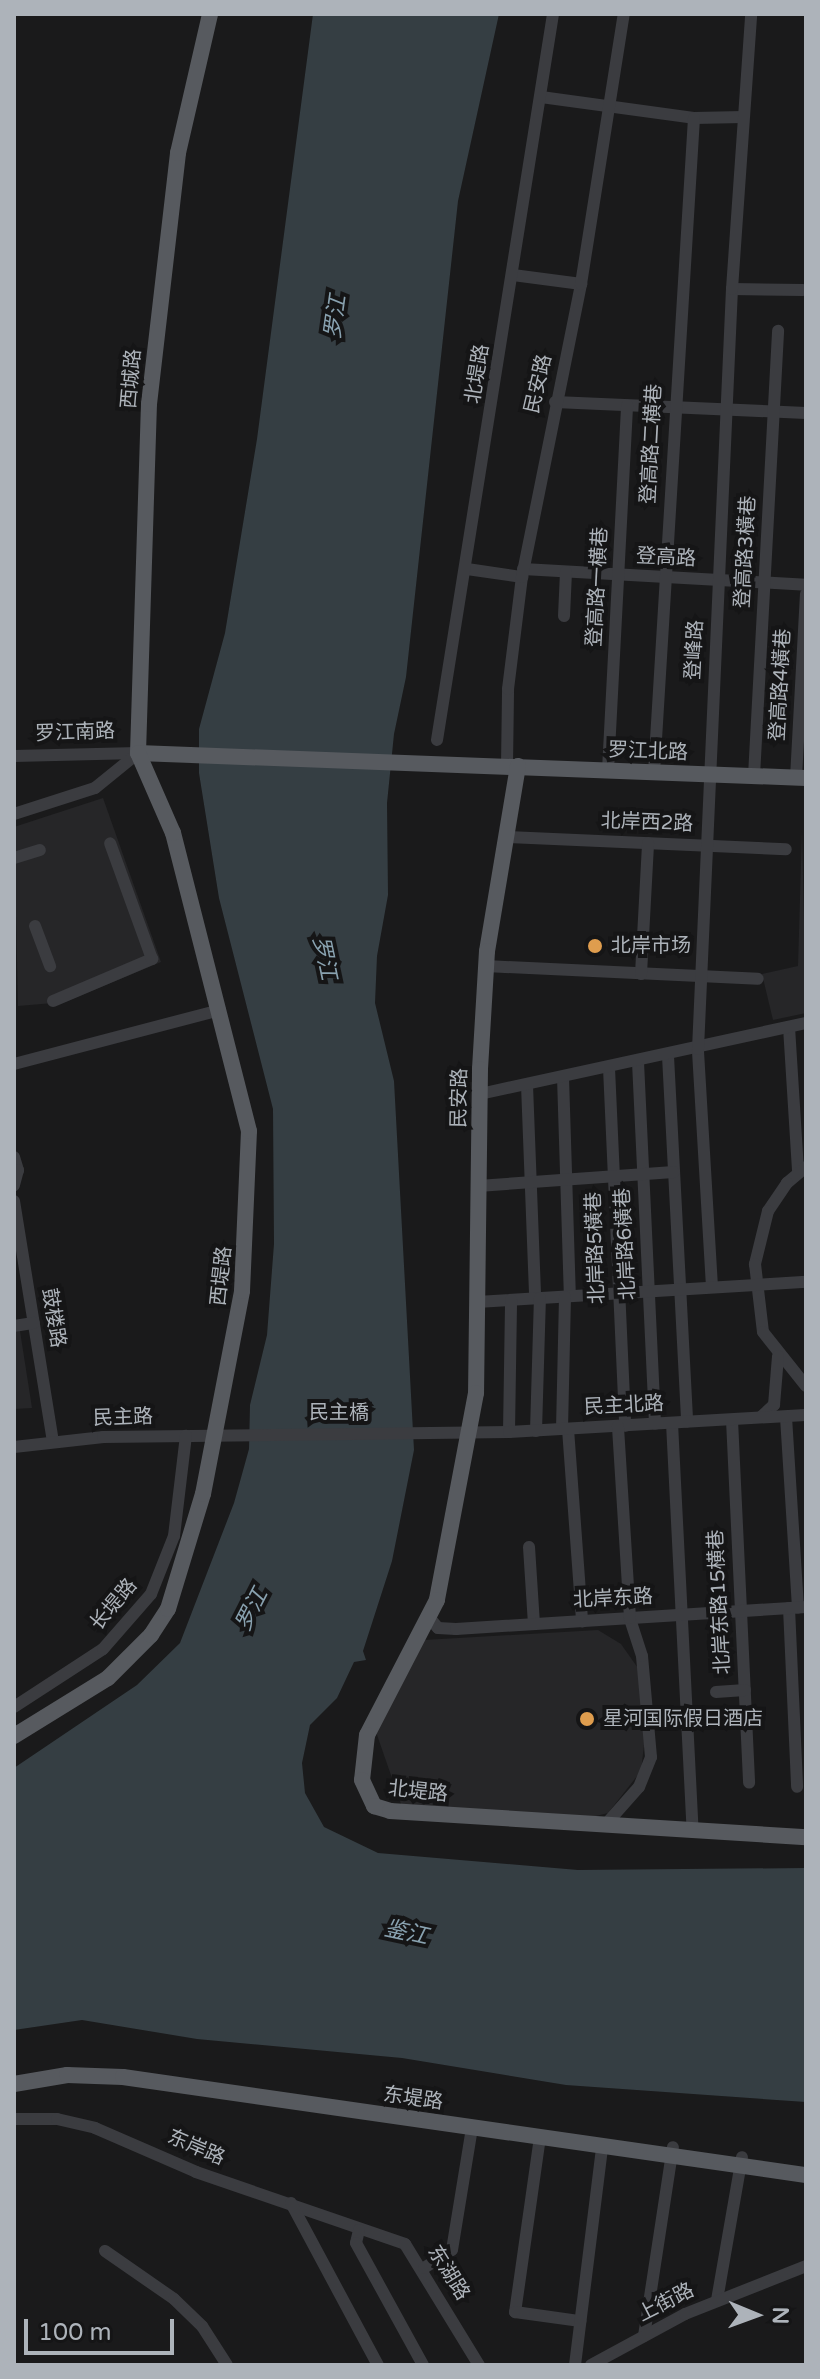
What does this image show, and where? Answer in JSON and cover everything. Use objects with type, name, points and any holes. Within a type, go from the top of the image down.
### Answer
[{"type":"main road","name":"西城路","points":[[138,753],[149,404],[178,153],[210,14]]},
{"type":"main road","name":"罗江北路","points":[[138,753],[163,751],[801,778]]},
{"type":"main road","name":"西堤路","points":[[14,1736],[108,1678],[159,1624],[183,1573],[242,1291],[250,1172],[249,1131],[173,833],[138,753]]},
{"type":"main road","name":"民安路","points":[[466,1433],[476,1393],[480,1094],[486,966],[506,837],[512,765]]},
{"type":"main road","name":"北堤路","points":[[466,1433],[434,1622],[419,1634],[363,1747],[361,1771],[374,1806],[806,1837]]},
{"type":"main road","name":"东堤路","points":[[14,2073],[66,2064],[124,2067],[741,2162],[806,2175]]},
{"type":"main road","name":"东堤路","points":[[14,2084],[67,2075],[123,2077],[602,2147],[672,2152]]},
{"type":"main road","name":"东堤路","points":[[741,2162],[806,2165]]},
{"type":"street","name":"北堤路","points":[[437,740],[467,569],[553,14]]},
{"type":"street","name":"民安路","points":[[512,765],[508,689],[522,573],[581,284],[624,14]]},
{"type":"street","name":"登峰路","points":[[712,1287],[698,1049],[732,289],[751,14]]},
{"type":"street","points":[[541,97],[694,118],[743,117]]},
{"type":"street","name":"登高路二横巷","points":[[654,772],[673,407],[694,118]]},
{"type":"street","points":[[513,275],[581,284]]},
{"type":"street","points":[[732,289],[803,290]]},
{"type":"street","name":"登高路3橫巷","points":[[754,776],[778,331]]},
{"type":"street","points":[[555,402],[806,413]]},
{"type":"street","name":"登高路一横巷","points":[[608,770],[627,405]]},
{"type":"street","name":"登高路","points":[[467,569],[806,585]]},
{"type":"street","points":[[564,616],[566,572]]},
{"type":"street","name":"登高路4橫巷","points":[[801,778],[806,594]]},
{"type":"street","name":"罗江南路","points":[[14,756],[138,753]]},
{"type":"street","points":[[14,814],[95,788],[138,753]]},
{"type":"street","name":"北岸西2路","points":[[506,837],[786,849]]},
{"type":"street","points":[[53,1001],[152,959],[110,843]]},
{"type":"street","points":[[641,974],[648,843]]},
{"type":"street","points":[[14,858],[40,850]]},
{"type":"street","points":[[35,926],[50,966]]},
{"type":"street","points":[[486,966],[758,979]]},
{"type":"street","points":[[14,1064],[220,1010]]},
{"type":"street","points":[[480,1094],[668,1056],[806,1023]]},
{"type":"street","points":[[789,1027],[802,1170],[777,1195],[760,1234],[755,1285],[763,1332],[778,1356],[806,1386]]},
{"type":"street","points":[[668,1056],[687,1422]]},
{"type":"street","name":"北岸路6橫巷","points":[[638,1062],[655,1424]]},
{"type":"street","name":"北岸路5橫巷","points":[[607,1823],[639,1787],[651,1757],[642,1656],[630,1618],[609,1068]]},
{"type":"street","points":[[563,1077],[567,1296],[565,1429],[582,1621]]},
{"type":"street","points":[[527,1085],[537,1298],[536,1431]]},
{"type":"street","points":[[14,1157],[18,1170],[14,1185]]},
{"type":"street","points":[[478,1186],[674,1172]]},
{"type":"street","name":"鼓楼路","points":[[14,1201],[53,1442]]},
{"type":"street","points":[[477,1302],[806,1282]]},
{"type":"street","points":[[509,1432],[511,1300]]},
{"type":"street","points":[[14,1326],[34,1323]]},
{"type":"street","points":[[750,1419],[766,1417],[774,1405],[778,1356]]},
{"type":"street","name":"民主北路","points":[[444,1433],[536,1431],[806,1415]]},
{"type":"street","points":[[786,1417],[798,1608],[797,1787]]},
{"type":"street","name":"北岸东路15横巷","points":[[732,1420],[749,1783]]},
{"type":"street","points":[[672,1423],[693,1831]]},
{"type":"street","name":"民主橋","points":[[234,1434],[444,1433]]},
{"type":"street","name":"民主路","points":[[14,1447],[53,1442],[234,1434]]},
{"type":"street","name":"长堤路","points":[[14,1707],[91,1659],[151,1594],[174,1536],[186,1436]]},
{"type":"street","points":[[529,1547],[534,1624]]},
{"type":"street","name":"北岸东路","points":[[434,1622],[534,1624],[798,1608]]},
{"type":"street","points":[[716,1692],[745,1690]]},
{"type":"street","name":"东岸路","points":[[14,2119],[57,2119],[95,2128],[196,2172],[291,2203],[359,2230]]},
{"type":"street","points":[[424,2268],[452,2250],[472,2128]]},
{"type":"street","points":[[540,2137],[515,2312],[580,2321]]},
{"type":"street","points":[[575,2365],[602,2147]]},
{"type":"street","points":[[644,2336],[672,2152]]},
{"type":"street","points":[[717,2300],[741,2162]]},
{"type":"street","points":[[291,2203],[378,2365]]},
{"type":"street","points":[[359,2230],[356,2243],[423,2365]]},
{"type":"street","name":"东湖路","points":[[359,2230],[405,2244],[424,2268],[478,2365]]},
{"type":"street","points":[[105,2251],[174,2299],[202,2326],[227,2365]]},
{"type":"street","name":"上街路","points":[[591,2365],[717,2300],[806,2266]]},
{"type":"shaded area","points":[[103,798],[161,962],[65,1002],[18,1006],[14,827]]},
{"type":"shaded area","points":[[802,830],[806,1013],[773,1020],[762,974],[798,966]]},
{"type":"shaded area","points":[[20,1331],[32,1408],[14,1409],[14,1332]]},
{"type":"shaded area","points":[[598,1630],[621,1644],[640,1671],[646,1728],[641,1771],[608,1813],[576,1821],[401,1804],[376,1732],[424,1640]]},
{"type":"water","points":[[313,14],[499,14],[458,201],[406,677],[394,734],[387,803],[388,895],[377,956],[375,1003],[394,1081],[414,1450],[392,1561],[363,1651],[366,1660],[354,1662],[337,1698],[310,1725],[302,1763],[305,1793],[324,1827],[378,1853],[578,1870],[806,1868],[806,2102],[566,2085],[402,2058],[197,2039],[82,2020],[14,2030],[14,1768],[137,1685],[180,1643],[234,1503],[249,1449],[250,1405],[267,1335],[274,1244],[273,1109],[219,898],[199,773],[199,729],[225,633],[257,439]]},
{"type":"place","name":"北岸市场","points":[[595,946]]},
{"type":"place","name":"星河国际假日酒店","points":[[587,1719]]},
{"type":"water label","name":"罗江","points":[[336,317]]},
{"type":"water label","name":"罗江","points":[[324,958]]},
{"type":"water label","name":"罗江","points":[[252,1610]]},
{"type":"water label","name":"鉴江","points":[[406,1933]]}]
